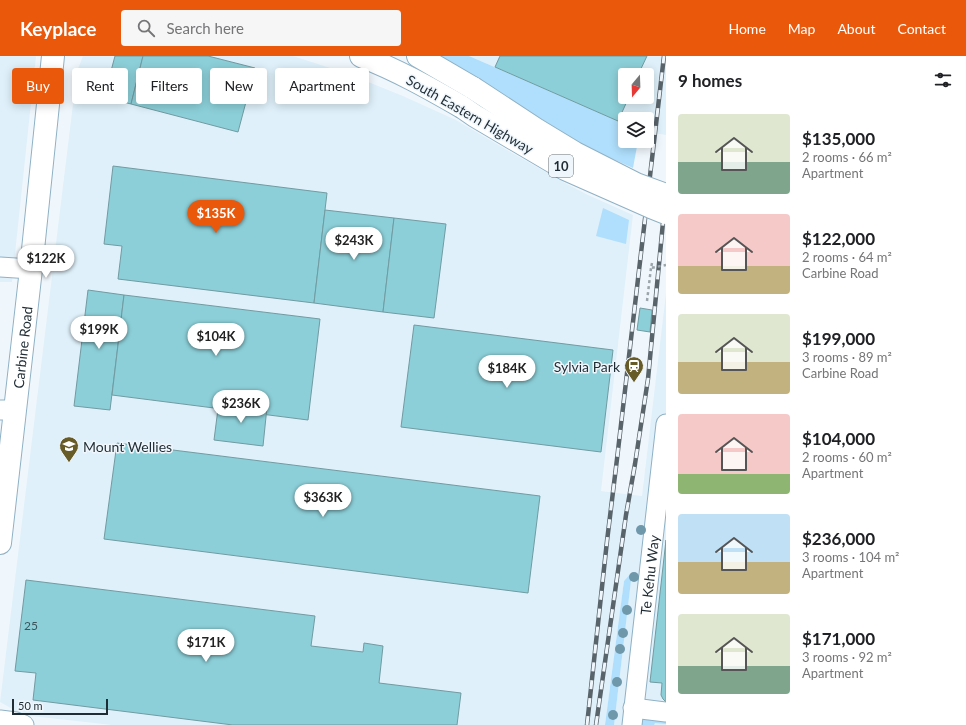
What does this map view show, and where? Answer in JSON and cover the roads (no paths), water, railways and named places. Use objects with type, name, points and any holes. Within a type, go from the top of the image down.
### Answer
[{"type":"main road","name":"Carbine Road","points":[[52,68],[53,56]]},
{"type":"main road","points":[[59,68],[68,56]]},
{"type":"main road","name":"South Eastern Highway","points":[[361,56],[384,65],[462,106],[481,119],[566,169],[650,208],[666,212]]},
{"type":"main road","name":"South Eastern Highway","points":[[418,56],[473,88],[575,153],[636,184],[666,195]]},
{"type":"main road","name":"Carbine Road","points":[[0,543],[7,410],[30,269],[48,104]]},
{"type":"lane","points":[[0,267],[30,269]]},
{"type":"lane","name":"Te Kehu Way","points":[[632,717],[663,478],[666,424]]},
{"type":"lane","points":[[632,717],[666,712]]},
{"type":"lane","points":[[0,720],[16,722],[24,725]]},
{"type":"railway","points":[[587,725],[664,56]]},
{"type":"railway","points":[[596,725],[626,515],[648,379],[666,191]]},
{"type":"place","name":"Sylvia Park","points":[[634,383]]},
{"type":"place","name":"Mount Wellies","points":[[69,463]]}]
